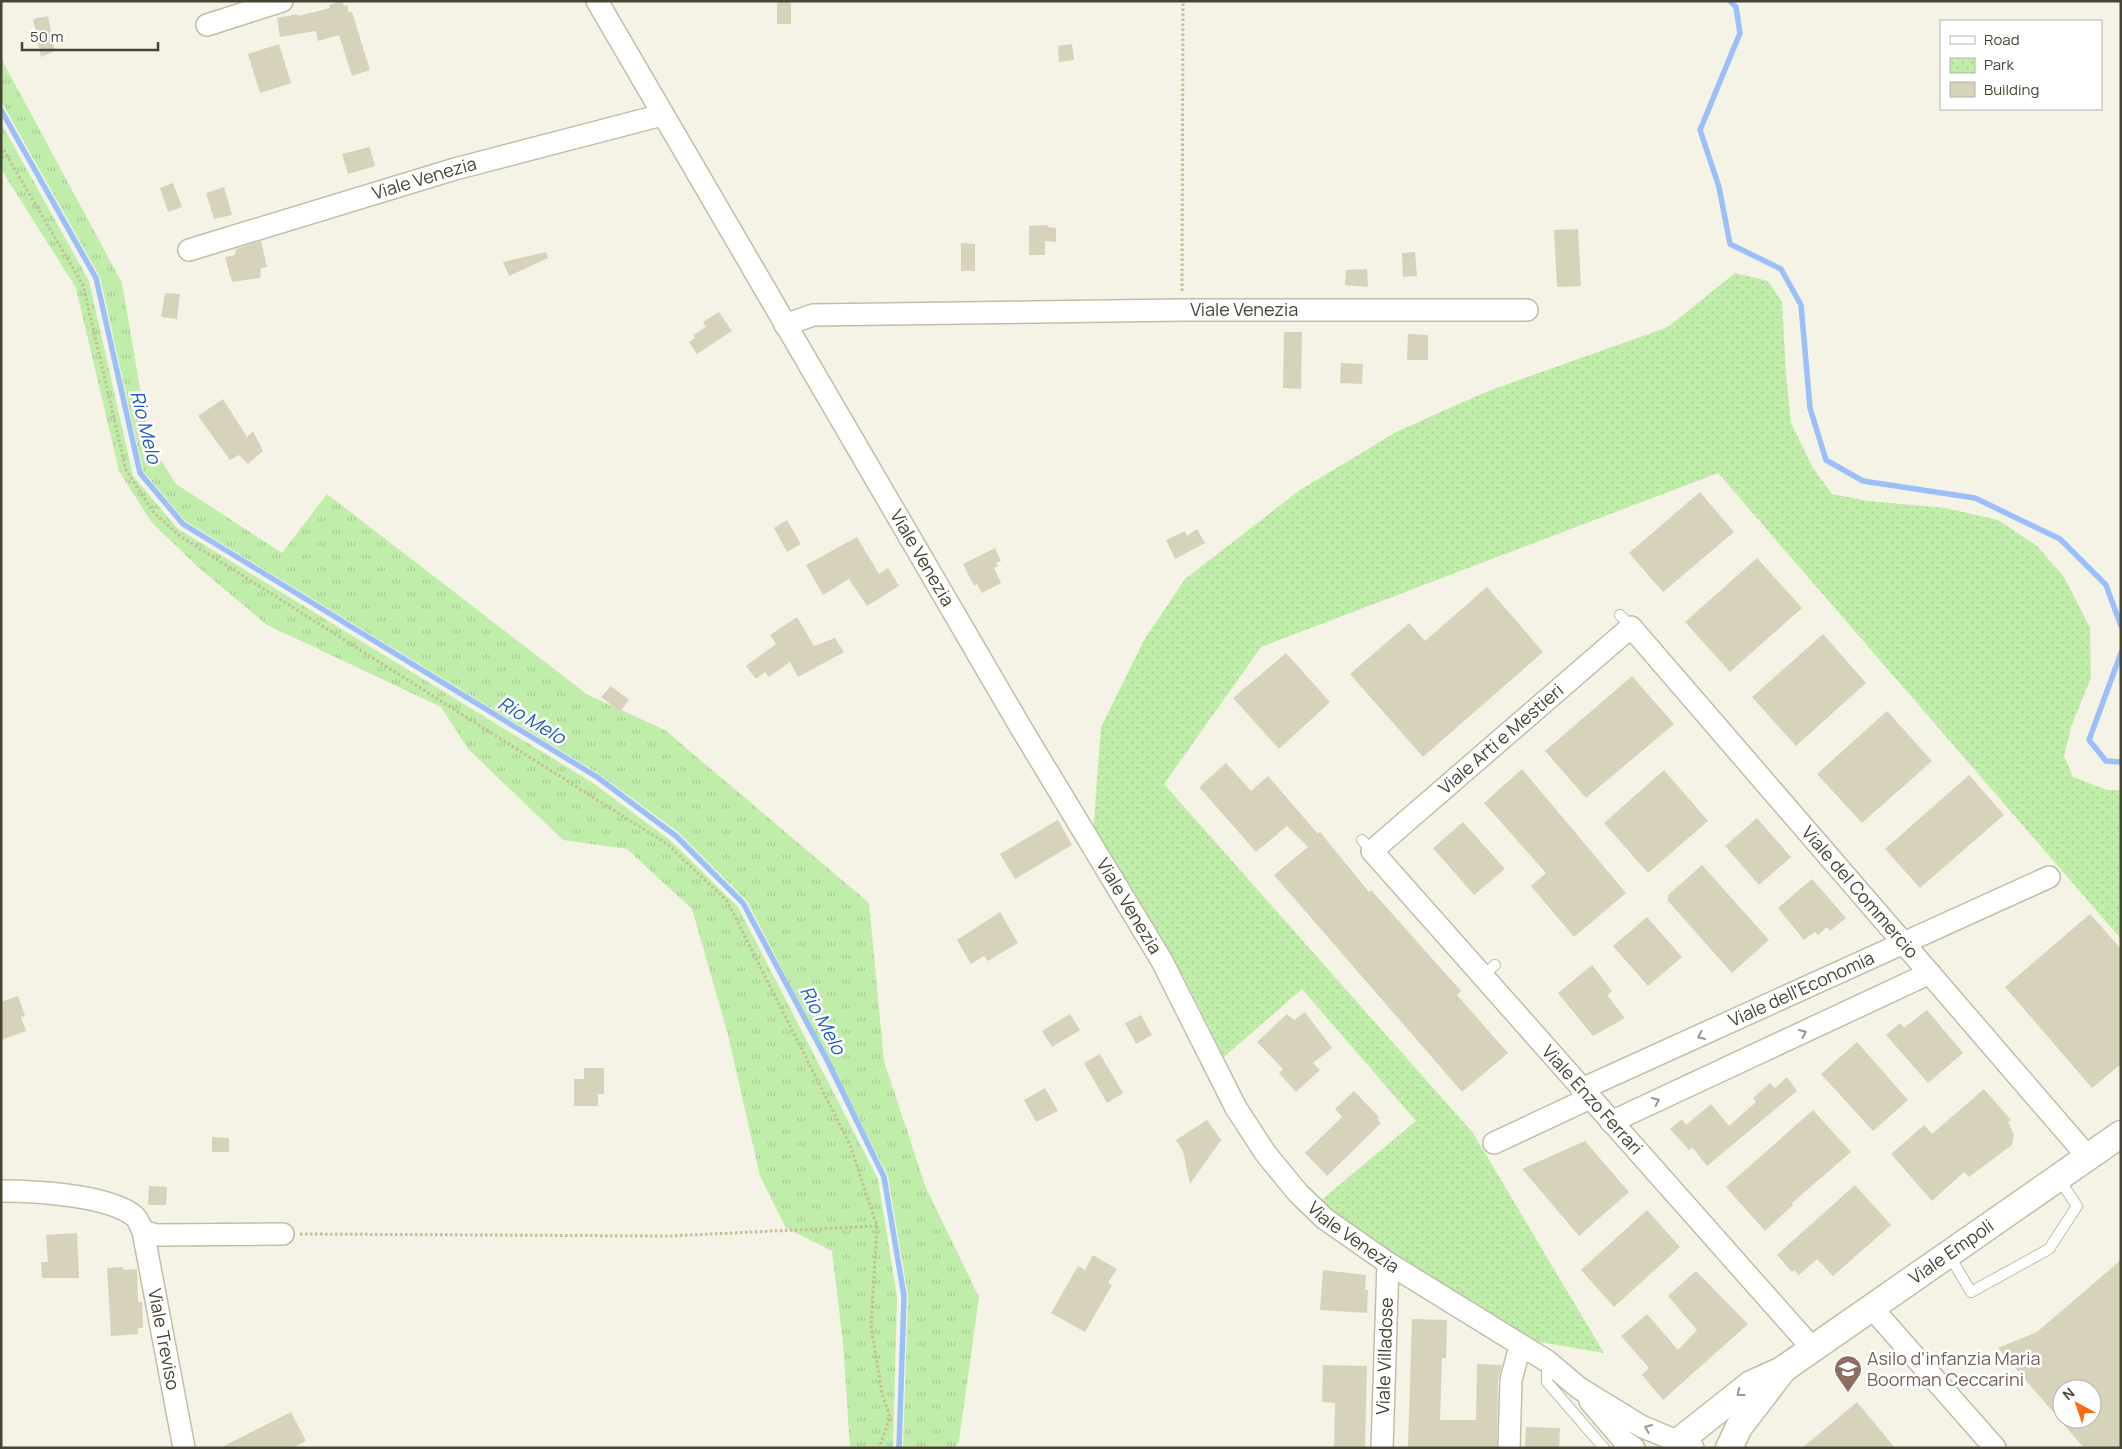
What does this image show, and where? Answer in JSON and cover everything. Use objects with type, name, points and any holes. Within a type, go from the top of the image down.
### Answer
[{"type":"street","points":[[207,25],[282,1]]},
{"type":"street","name":"Viale Venezia","points":[[597,1],[784,325],[1021,728],[1162,960],[1236,1108],[1266,1154],[1298,1192],[1325,1219],[1388,1263],[1547,1361],[1579,1388],[1641,1426],[1682,1446]]},
{"type":"street","name":"Viale Venezia","points":[[189,250],[455,169],[662,115]]},
{"type":"street","name":"Viale Venezia","points":[[784,325],[813,315],[1182,310],[1527,310]]},
{"type":"street","name":"Viale del Commercio","points":[[1626,621],[1732,750],[1905,944],[2088,1157]]},
{"type":"street","name":"Viale Arti e Mestieri","points":[[1367,846],[1626,621]]},
{"type":"street","name":"Viale Enzo Ferrari","points":[[1367,846],[1488,970],[1586,1094],[1813,1349]]},
{"type":"street","name":"Viale dell'Economia","points":[[1494,1143],[1586,1094],[2049,878]]},
{"type":"street","points":[[1611,1122],[1930,973]]},
{"type":"street","name":"Viale Empoli","points":[[1682,1446],[1751,1384],[1782,1370],[2121,1134]]},
{"type":"street","name":"Viale Treviso","points":[[1,1191],[62,1195],[121,1208],[135,1216],[143,1231],[184,1448]]},
{"type":"street","points":[[143,1231],[156,1235],[283,1234]]},
{"type":"street","name":"Viale Villadose","points":[[1382,1448],[1388,1263]]},
{"type":"street","points":[[1872,1308],[1995,1448]]},
{"type":"street","points":[[1508,1448],[1511,1380],[1520,1346]]},
{"type":"street","name":"Viale Empoli","points":[[1729,1448],[1739,1428],[1782,1370]]},
{"type":"street","name":"Viale Venezia","points":[[1579,1388],[1622,1446]]},
{"type":"lane","points":[[1949,1254],[1971,1292],[2049,1249],[2077,1206],[2058,1178]]},
{"type":"lane","points":[[1547,1361],[1547,1382],[1622,1446]]},
{"type":"path","points":[[1182,310],[1183,1]]},
{"type":"path","points":[[1,146],[83,285],[126,470],[154,513],[180,536],[667,844],[727,901],[850,1145],[877,1226],[872,1325],[882,1394],[890,1417],[879,1448]]},
{"type":"path","points":[[283,1234],[669,1236],[877,1226]]},
{"type":"green space","points":[[1,58],[122,283],[149,441],[176,484],[282,553],[327,494],[588,695],[665,730],[869,903],[884,1061],[926,1188],[979,1297],[959,1441],[955,1448],[903,1448],[908,1296],[888,1176],[747,901],[678,832],[599,774],[185,521],[143,471],[100,277],[1,101]]},
{"type":"green space","points":[[1,123],[89,281],[133,476],[178,529],[593,783],[671,841],[738,907],[878,1179],[897,1297],[893,1448],[850,1448],[843,1343],[832,1251],[786,1228],[760,1176],[728,1035],[692,909],[627,849],[563,840],[468,749],[441,707],[267,625],[199,568],[152,523],[119,471],[76,288],[1,169]]},
{"type":"green space","points":[[1735,273],[1768,281],[1782,302],[1791,423],[1813,468],[1832,494],[1868,501],[1946,508],[1998,520],[2037,546],[2064,577],[2090,628],[2091,678],[2072,724],[2064,756],[2073,777],[2107,790],[2121,790],[2121,939],[1718,473],[1261,647],[1164,784],[1473,1133],[1604,1353],[1534,1341],[1415,1273],[1320,1201],[1416,1121],[1302,989],[1224,1057],[1184,977],[1093,833],[1101,727],[1144,640],[1185,579],[1300,490],[1396,432],[1488,391],[1668,327]]},
{"type":"building","points":[[342,1],[344,6],[347,5],[349,13],[352,12],[370,70],[352,76],[339,35],[318,41],[316,31],[280,37],[277,18],[298,14],[298,16],[330,8],[329,5]]},
{"type":"building","points":[[777,1],[791,1],[791,24],[777,24]]},
{"type":"building","points":[[48,16],[55,51],[41,57],[33,19]]},
{"type":"building","points":[[279,44],[291,83],[260,93],[248,54]]},
{"type":"building","points":[[1072,44],[1074,60],[1059,62],[1058,46]]},
{"type":"building","points":[[370,147],[375,166],[348,174],[342,154]]},
{"type":"building","points":[[173,183],[182,207],[168,212],[160,188]]},
{"type":"building","points":[[224,187],[232,215],[214,219],[206,193]]},
{"type":"building","points":[[1048,225],[1048,227],[1056,228],[1056,242],[1045,241],[1045,255],[1029,255],[1029,226]]},
{"type":"building","points":[[1578,229],[1581,286],[1557,287],[1554,230]]},
{"type":"building","points":[[261,241],[267,267],[261,268],[260,278],[232,282],[225,257],[235,255],[236,249]]},
{"type":"building","points":[[961,243],[975,244],[975,271],[961,271]]},
{"type":"building","points":[[546,252],[548,258],[509,276],[503,262]]},
{"type":"building","points":[[1415,252],[1417,276],[1403,277],[1402,253]]},
{"type":"building","points":[[1367,269],[1368,287],[1345,285],[1346,270]]},
{"type":"building","points":[[165,293],[180,294],[177,319],[161,317]]},
{"type":"building","points":[[719,312],[732,331],[697,354],[689,342],[695,338],[693,335],[706,327],[703,322]]},
{"type":"building","points":[[1284,332],[1302,332],[1301,389],[1283,388]]},
{"type":"building","points":[[1408,334],[1428,335],[1428,360],[1407,360]]},
{"type":"building","points":[[1341,363],[1363,364],[1362,384],[1340,383]]},
{"type":"building","points":[[223,399],[247,437],[253,431],[263,451],[248,464],[239,455],[230,460],[198,416]]},
{"type":"building","points":[[1700,492],[1734,532],[1663,592],[1629,553]]},
{"type":"building","points":[[787,520],[801,544],[787,552],[774,528]]},
{"type":"building","points":[[1197,529],[1205,543],[1175,559],[1166,540],[1185,531],[1187,536]]},
{"type":"building","points":[[857,537],[879,574],[888,568],[899,586],[867,606],[849,579],[823,595],[806,565]]},
{"type":"building","points":[[995,548],[1001,561],[996,563],[998,566],[994,568],[1001,583],[982,593],[977,584],[974,586],[963,564]]},
{"type":"building","points":[[1757,558],[1802,608],[1730,672],[1685,622]]},
{"type":"building","points":[[1487,587],[1543,652],[1423,757],[1350,674],[1409,623],[1425,641]]},
{"type":"building","points":[[797,617],[814,646],[835,638],[844,652],[798,677],[790,662],[769,677],[765,672],[756,679],[746,666],[776,644],[770,635]]},
{"type":"building","points":[[1823,634],[1866,683],[1796,746],[1752,697]]},
{"type":"building","points":[[1286,653],[1330,702],[1279,749],[1233,698]]},
{"type":"building","points":[[1632,676],[1674,724],[1586,798],[1545,751]]},
{"type":"building","points":[[611,686],[629,700],[620,712],[601,697]]},
{"type":"building","points":[[1887,711],[1932,761],[1862,823],[1817,774]]},
{"type":"building","points":[[1226,763],[1251,791],[1268,776],[1318,834],[1320,832],[1369,892],[1371,890],[1461,991],[1457,995],[1508,1053],[1462,1092],[1274,875],[1308,847],[1287,826],[1256,852],[1199,787]]},
{"type":"building","points":[[1522,769],[1626,893],[1574,937],[1531,886],[1546,873],[1484,803]]},
{"type":"building","points":[[1664,770],[1708,821],[1648,873],[1604,823]]},
{"type":"building","points":[[1969,775],[2004,815],[1920,888],[1885,849]]},
{"type":"building","points":[[1757,818],[1791,857],[1759,885],[1725,846]]},
{"type":"building","points":[[1058,820],[1072,845],[1015,879],[1000,854]]},
{"type":"building","points":[[1463,822],[1505,869],[1474,895],[1433,848]]},
{"type":"building","points":[[1702,865],[1769,940],[1732,973],[1668,901],[1668,895]]},
{"type":"building","points":[[1812,879],[1846,918],[1830,931],[1827,927],[1818,935],[1815,932],[1804,940],[1778,908]]},
{"type":"building","points":[[1000,912],[1018,943],[988,961],[984,956],[971,964],[957,940]]},
{"type":"building","points":[[2090,914],[2121,949],[2121,1064],[2092,1088],[2005,987]]},
{"type":"building","points":[[1647,917],[1682,957],[1648,986],[1613,946]]},
{"type":"building","points":[[1592,965],[1612,991],[1607,995],[1625,1018],[1593,1036],[1558,993]]},
{"type":"building","points":[[18,996],[25,1016],[21,1017],[26,1031],[1,1040],[1,1002]]},
{"type":"building","points":[[1927,1010],[1963,1053],[1928,1083],[1886,1035],[1900,1023],[1904,1028]]},
{"type":"building","points":[[1305,1012],[1332,1048],[1313,1063],[1320,1070],[1296,1092],[1279,1073],[1283,1069],[1257,1042],[1287,1014],[1294,1020]]},
{"type":"building","points":[[1070,1014],[1080,1030],[1052,1047],[1042,1031]]},
{"type":"building","points":[[1141,1015],[1152,1035],[1136,1044],[1125,1023]]},
{"type":"building","points":[[1857,1042],[1908,1100],[1873,1131],[1821,1074]]},
{"type":"building","points":[[1100,1054],[1123,1093],[1107,1103],[1084,1063]]},
{"type":"building","points":[[584,1068],[604,1068],[604,1094],[598,1094],[598,1106],[574,1106],[574,1079],[584,1079]]},
{"type":"building","points":[[1787,1077],[1797,1091],[1707,1166],[1692,1147],[1689,1150],[1670,1129],[1682,1119],[1686,1125],[1711,1104],[1729,1126],[1756,1102],[1753,1098],[1770,1083],[1775,1088]]},
{"type":"building","points":[[1045,1088],[1058,1111],[1036,1122],[1024,1100]]},
{"type":"building","points":[[1984,1089],[2011,1120],[2008,1122],[2014,1135],[2012,1145],[1969,1177],[1964,1172],[1932,1201],[1891,1154],[1924,1125],[1932,1134]]},
{"type":"building","points":[[1354,1091],[1379,1117],[1377,1119],[1381,1123],[1327,1176],[1305,1153],[1342,1117],[1335,1109]]},
{"type":"building","points":[[1813,1110],[1851,1152],[1792,1203],[1793,1205],[1765,1231],[1726,1187]]},
{"type":"building","points":[[1207,1120],[1221,1140],[1190,1184],[1183,1151],[1176,1140]]},
{"type":"building","points":[[212,1137],[229,1138],[229,1152],[212,1152]]},
{"type":"building","points":[[1585,1141],[1629,1192],[1579,1236],[1522,1169]]},
{"type":"building","points":[[1855,1185],[1891,1225],[1833,1276],[1817,1259],[1799,1275],[1794,1270],[1792,1272],[1777,1255]]},
{"type":"building","points":[[149,1186],[167,1187],[166,1205],[148,1205]]},
{"type":"building","points":[[1647,1210],[1680,1247],[1614,1307],[1581,1270]]},
{"type":"building","points":[[77,1233],[79,1278],[42,1278],[41,1262],[48,1262],[46,1235]]},
{"type":"building","points":[[1093,1255],[1117,1269],[1108,1283],[1112,1285],[1085,1332],[1051,1313],[1078,1266],[1085,1270]]},
{"type":"building","points":[[2121,1260],[2121,1448],[2084,1448],[2068,1429],[2102,1429],[2102,1379],[2052,1379],[2052,1411],[1998,1348],[2037,1332]]},
{"type":"building","points":[[123,1267],[123,1270],[137,1269],[138,1302],[142,1302],[143,1328],[138,1328],[138,1334],[111,1336],[107,1268]]},
{"type":"building","points":[[1323,1270],[1366,1275],[1365,1290],[1368,1290],[1367,1313],[1320,1310]]},
{"type":"building","points":[[1696,1271],[1748,1324],[1663,1400],[1642,1375],[1649,1368],[1621,1336],[1647,1314],[1678,1350],[1697,1330],[1668,1296]]},
{"type":"building","points":[[1412,1319],[1447,1320],[1446,1358],[1442,1358],[1440,1420],[1476,1420],[1477,1364],[1502,1365],[1498,1380],[1497,1448],[1408,1448]]},
{"type":"building","points":[[1323,1365],[1367,1366],[1365,1448],[1334,1448],[1335,1403],[1322,1402]]},
{"type":"building","points":[[1857,1402],[1895,1448],[1802,1448]]},
{"type":"building","points":[[291,1412],[306,1441],[293,1448],[220,1448]]},
{"type":"building","points":[[1526,1427],[1560,1428],[1559,1448],[1525,1448]]},
{"type":"waterway","points":[[1730,1],[1736,7],[1740,33],[1700,130],[1719,187],[1730,244],[1781,269],[1801,305],[1810,408],[1826,460],[1863,481],[1975,498],[2060,539],[2106,585],[2121,626]]},
{"type":"waterway","name":"Rio Melo","points":[[1,110],[96,278],[140,473],[183,524],[597,777],[676,836],[743,903],[827,1060],[884,1177],[904,1296],[899,1448]]},
{"type":"waterway","points":[[2121,653],[2089,740],[2106,761],[2121,762]]},
{"type":"place","name":"Asilo d'infanzia Maria Boorman Ceccarini","points":[[1848,1393]]}]
